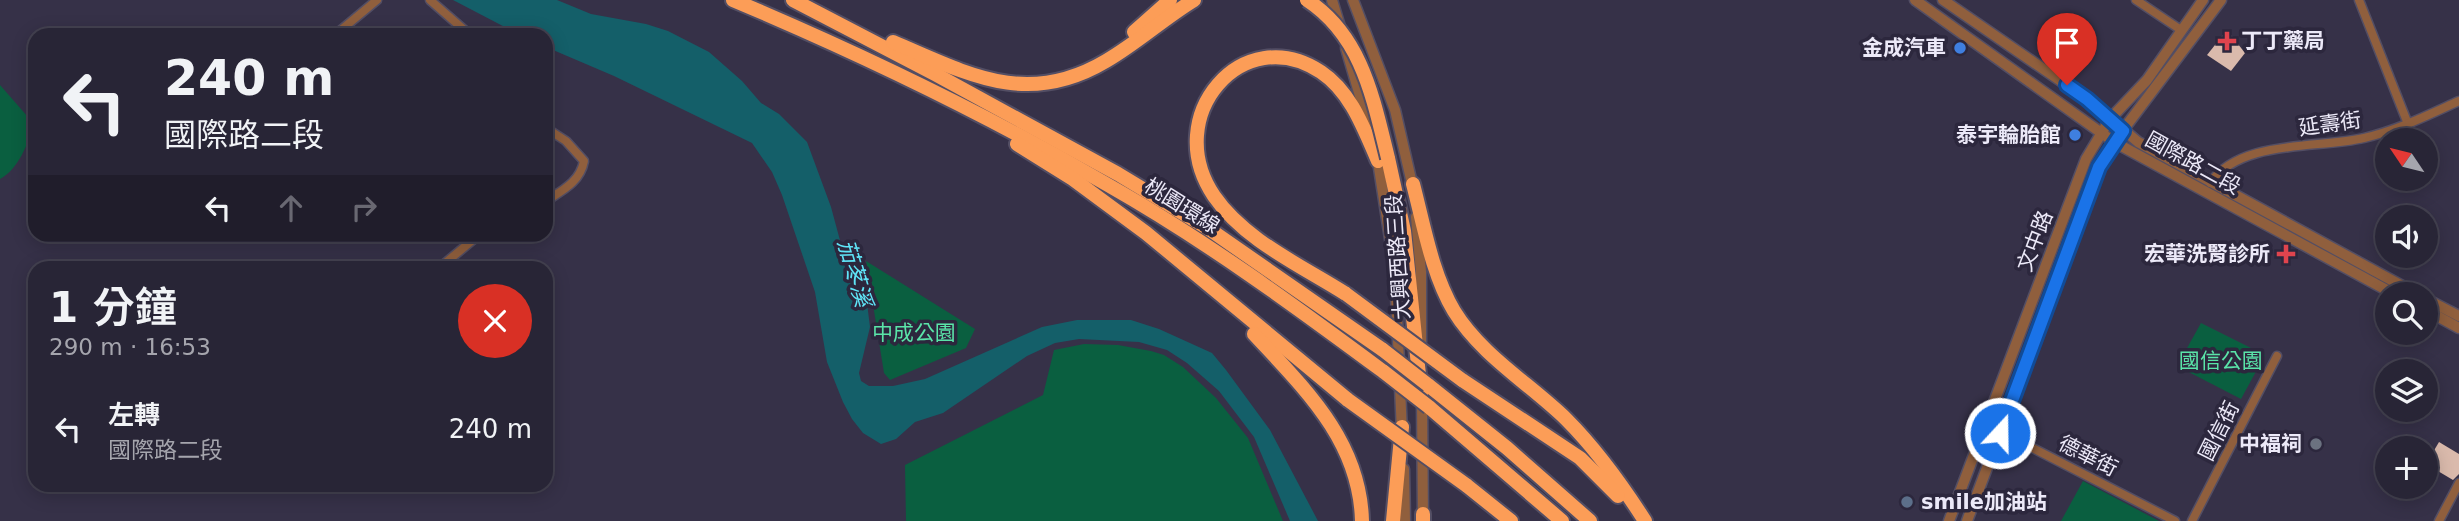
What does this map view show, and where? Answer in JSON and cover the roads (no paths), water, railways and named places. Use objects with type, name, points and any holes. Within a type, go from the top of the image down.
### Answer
[{"type":"highway","name":"桃園環線","points":[[733,0],[876,65],[1040,146],[1191,236],[1314,320],[1384,372],[1426,395],[1507,448],[1590,521]]},
{"type":"highway","points":[[1069,77],[1104,56],[1170,0]]},
{"type":"highway","points":[[799,2],[886,43],[1002,84],[1023,85],[1069,77],[1104,63],[1194,0]]},
{"type":"highway","points":[[1307,0],[1328,15],[1353,47],[1368,83],[1383,159],[1404,231],[1426,395]]},
{"type":"highway","name":"桃園環線","points":[[886,43],[1209,229],[1383,350],[1426,395],[1562,521]]},
{"type":"highway","points":[[1383,159],[1349,101],[1335,84],[1321,72],[1288,59],[1253,62],[1234,70],[1211,93],[1198,118],[1195,137],[1200,168],[1214,197],[1225,210],[1263,242],[1346,294],[1462,380],[1580,457],[1611,487],[1639,521]]},
{"type":"highway","points":[[945,99],[1073,179],[1183,264],[1348,400],[1511,521]]},
{"type":"highway","points":[[1413,184],[1439,280],[1455,313],[1481,344],[1582,436],[1645,521]]},
{"type":"highway","points":[[1183,264],[1243,321],[1328,418],[1349,454],[1362,514]]},
{"type":"highway","points":[[1392,521],[1402,427]]},
{"type":"street","points":[[343,28],[377,0]]},
{"type":"street","points":[[430,0],[462,28]]},
{"type":"street","name":"大興西路三段","points":[[1332,0],[1383,159],[1395,271],[1405,521]]},
{"type":"street","name":"大興西路三段","points":[[1353,0],[1395,110],[1413,184],[1421,272],[1426,395],[1423,519]]},
{"type":"street","name":"國際路二段","points":[[1915,0],[2114,142],[2375,284]]},
{"type":"street","name":"國際路二段","points":[[1943,0],[2087,99],[2123,131],[2210,183],[2395,282]]},
{"type":"street","points":[[2136,0],[2181,30]]},
{"type":"street","name":"文中路","points":[[1949,521],[2086,159],[2110,119],[2147,80],[2203,0]]},
{"type":"street","name":"文中路","points":[[1967,521],[2099,167],[2114,142],[2221,0]]},
{"type":"street","points":[[2359,0],[2408,124]]},
{"type":"street","name":"延壽街","points":[[2210,183],[2217,172],[2264,150],[2339,143],[2408,124],[2459,101]]},
{"type":"street","points":[[553,133],[566,141],[584,161],[582,171],[575,181],[553,196]]},
{"type":"street","points":[[448,261],[470,242]]},
{"type":"street","points":[[2438,305],[2459,316]]},
{"type":"street","points":[[2438,317],[2459,328]]},
{"type":"street","name":"國信街","points":[[2192,521],[2277,356]]},
{"type":"street","name":"德華街","points":[[1984,428],[2000,433],[2175,521]]},
{"type":"street","points":[[2439,521],[2459,483]]},
{"type":"place","name":"丁丁藥局","points":[[2227,41]]},
{"type":"place","name":"金成汽車","points":[[1960,48]]},
{"type":"place","name":"泰宇輪胎館","points":[[2075,135]]},
{"type":"place","name":"宏華洗腎診所","points":[[2286,254]]},
{"type":"place","name":"中福祠","points":[[2316,444]]},
{"type":"place","name":"smile加油站","points":[[1907,502]]},
{"type":"water label","name":"茄苳溪","points":[[855,273]]},
{"type":"park label","name":"中成公園","points":[[914,333]]},
{"type":"park label","name":"國信公園","points":[[2221,361]]}]
